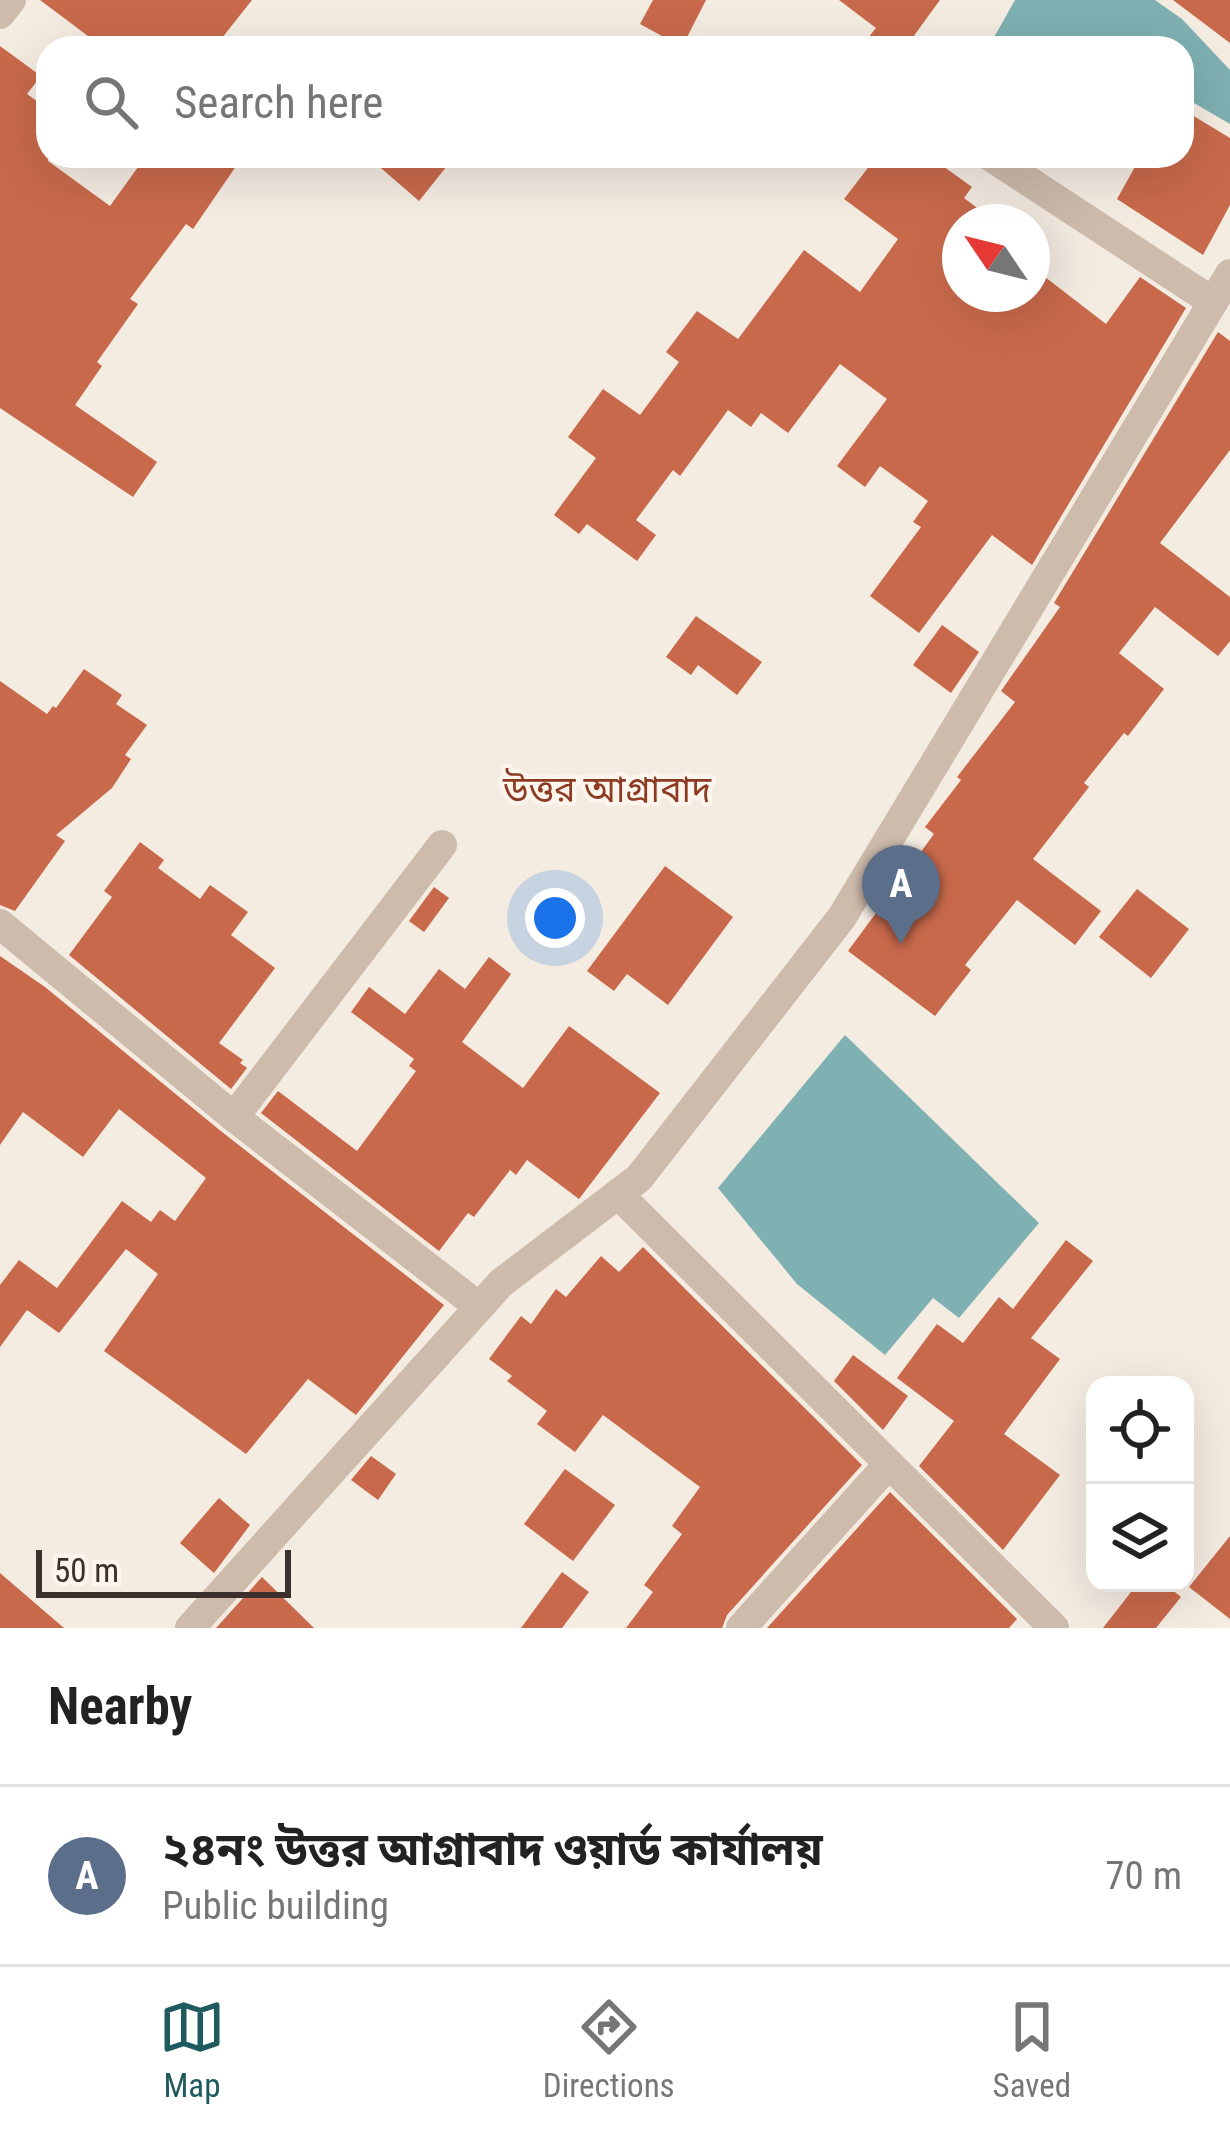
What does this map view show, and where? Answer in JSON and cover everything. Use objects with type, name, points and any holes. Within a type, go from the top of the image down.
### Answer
[{"type":"street","points":[[0,14],[10,0]]},
{"type":"street","points":[[1008,168],[1213,302]]},
{"type":"street","points":[[190,1628],[478,1306],[501,1283],[639,1178],[842,917],[1230,274]]},
{"type":"street","points":[[234,1117],[442,845]]},
{"type":"street","points":[[0,923],[234,1117],[478,1306]]},
{"type":"street","points":[[618,1194],[1054,1628]]},
{"type":"street","points":[[741,1628],[888,1465]]},
{"type":"water","points":[[1015,0],[1155,0],[1182,19],[1230,70],[1230,124],[1194,103],[1194,36],[995,36]]},
{"type":"water","points":[[845,1035],[1039,1223],[959,1318],[933,1298],[885,1355],[797,1284],[718,1188]]},
{"type":"building","points":[[40,0],[252,0],[224,36],[88,36]]},
{"type":"building","points":[[653,0],[706,0],[688,36],[662,36],[640,24]]},
{"type":"building","points":[[839,0],[940,0],[914,36],[870,36],[876,28]]},
{"type":"building","points":[[1173,0],[1230,0],[1230,43]]},
{"type":"building","points":[[0,46],[36,72],[36,82],[27,94],[36,100],[36,168],[58,168],[110,206],[137,168],[235,168],[193,229],[186,224],[130,299],[138,304],[97,362],[102,366],[75,405],[157,462],[133,497],[0,408]]},
{"type":"building","points":[[1194,116],[1230,138],[1230,205],[1203,255],[1117,199],[1134,168],[1194,168]]},
{"type":"building","points":[[381,168],[445,168],[419,201]]},
{"type":"building","points":[[868,168],[946,168],[972,187],[964,198],[972,204],[942,204],[942,312],[1050,312],[1050,281],[1106,324],[1140,277],[1186,308],[1032,565],[992,535],[919,633],[870,596],[921,527],[913,522],[928,501],[880,466],[865,487],[837,466],[887,399],[840,364],[788,433],[761,413],[751,427],[728,410],[680,476],[673,470],[636,520],[656,535],[637,561],[587,524],[579,534],[554,515],[596,458],[568,437],[603,389],[640,415],[679,362],[666,352],[697,311],[738,339],[804,250],[860,292],[898,239],[844,199]]},
{"type":"building","points":[[1218,332],[1230,341],[1230,450],[1160,543],[1230,597],[1230,641],[1218,656],[1155,607],[1119,653],[1164,689],[1084,783],[1089,787],[1033,859],[1101,911],[1075,945],[1017,900],[965,965],[971,970],[935,1016],[848,951],[934,834],[925,827],[961,780],[957,777],[1015,702],[1001,691],[1060,607],[1054,603]]},
{"type":"building","points":[[696,616],[762,662],[737,695],[698,665],[691,675],[666,657]]},
{"type":"building","points":[[942,625],[979,652],[951,693],[913,665]]},
{"type":"building","points":[[84,669],[122,695],[116,704],[147,725],[125,755],[131,759],[112,788],[56,835],[65,841],[15,911],[0,905],[0,681],[47,714]]},
{"type":"building","points":[[140,842],[164,860],[158,868],[200,899],[210,885],[248,912],[231,935],[275,968],[219,1043],[247,1068],[231,1089],[69,955],[112,897],[104,891]]},
{"type":"building","points":[[665,866],[733,917],[668,1005],[627,974],[614,991],[587,971]]},
{"type":"building","points":[[434,887],[449,898],[424,932],[409,921]]},
{"type":"building","points":[[1137,889],[1189,929],[1151,978],[1099,937]]},
{"type":"building","points":[[0,956],[444,1305],[356,1415],[308,1379],[246,1454],[104,1351],[158,1274],[126,1249],[59,1333],[27,1310],[0,1347],[0,1285],[19,1260],[57,1288],[122,1201],[151,1222],[160,1210],[175,1221],[206,1178],[119,1109],[83,1157],[23,1112],[0,1145]]},
{"type":"building","points":[[489,957],[511,974],[462,1042],[523,1088],[569,1026],[660,1093],[579,1199],[527,1160],[516,1175],[510,1170],[474,1217],[468,1213],[439,1251],[261,1113],[278,1091],[357,1151],[416,1071],[409,1066],[414,1059],[351,1012],[369,987],[405,1014],[439,969],[465,989]]},
{"type":"building","points":[[1066,1240],[1093,1261],[1031,1338],[1060,1359],[1004,1434],[1060,1475],[1003,1550],[919,1466],[954,1421],[897,1378],[937,1324],[963,1343],[999,1297],[1013,1309]]},
{"type":"building","points":[[643,1247],[862,1465],[727,1615],[722,1628],[626,1628],[653,1592],[644,1585],[682,1534],[672,1526],[700,1487],[603,1415],[575,1452],[537,1424],[547,1411],[507,1381],[512,1376],[489,1359],[521,1316],[531,1324],[556,1289],[566,1297],[601,1256],[619,1272]]},
{"type":"building","points":[[853,1355],[908,1396],[883,1430],[834,1381]]},
{"type":"building","points":[[371,1456],[396,1474],[378,1500],[351,1480]]},
{"type":"building","points":[[565,1469],[615,1505],[573,1561],[524,1524]]},
{"type":"building","points":[[890,1492],[1017,1619],[1009,1628],[767,1628]]},
{"type":"building","points":[[219,1498],[250,1525],[214,1573],[180,1543]]},
{"type":"building","points":[[1230,1536],[1230,1619],[1194,1591],[1194,1581]]},
{"type":"building","points":[[562,1572],[589,1592],[562,1628],[521,1628]]},
{"type":"building","points":[[0,1573],[64,1628],[0,1628]]},
{"type":"building","points":[[262,1577],[314,1628],[216,1628]]},
{"type":"building","points":[[1131,1592],[1175,1592],[1181,1597],[1156,1628],[1103,1628]]},
{"type":"place","name":"২৪নং উত্তর আগ্রাবাদ ওয়ার্ড কার্যালয়","points":[[901,944]]},
{"type":"district","name":"উত্তর আগ্রাবাদ","points":[[607,790]]}]
